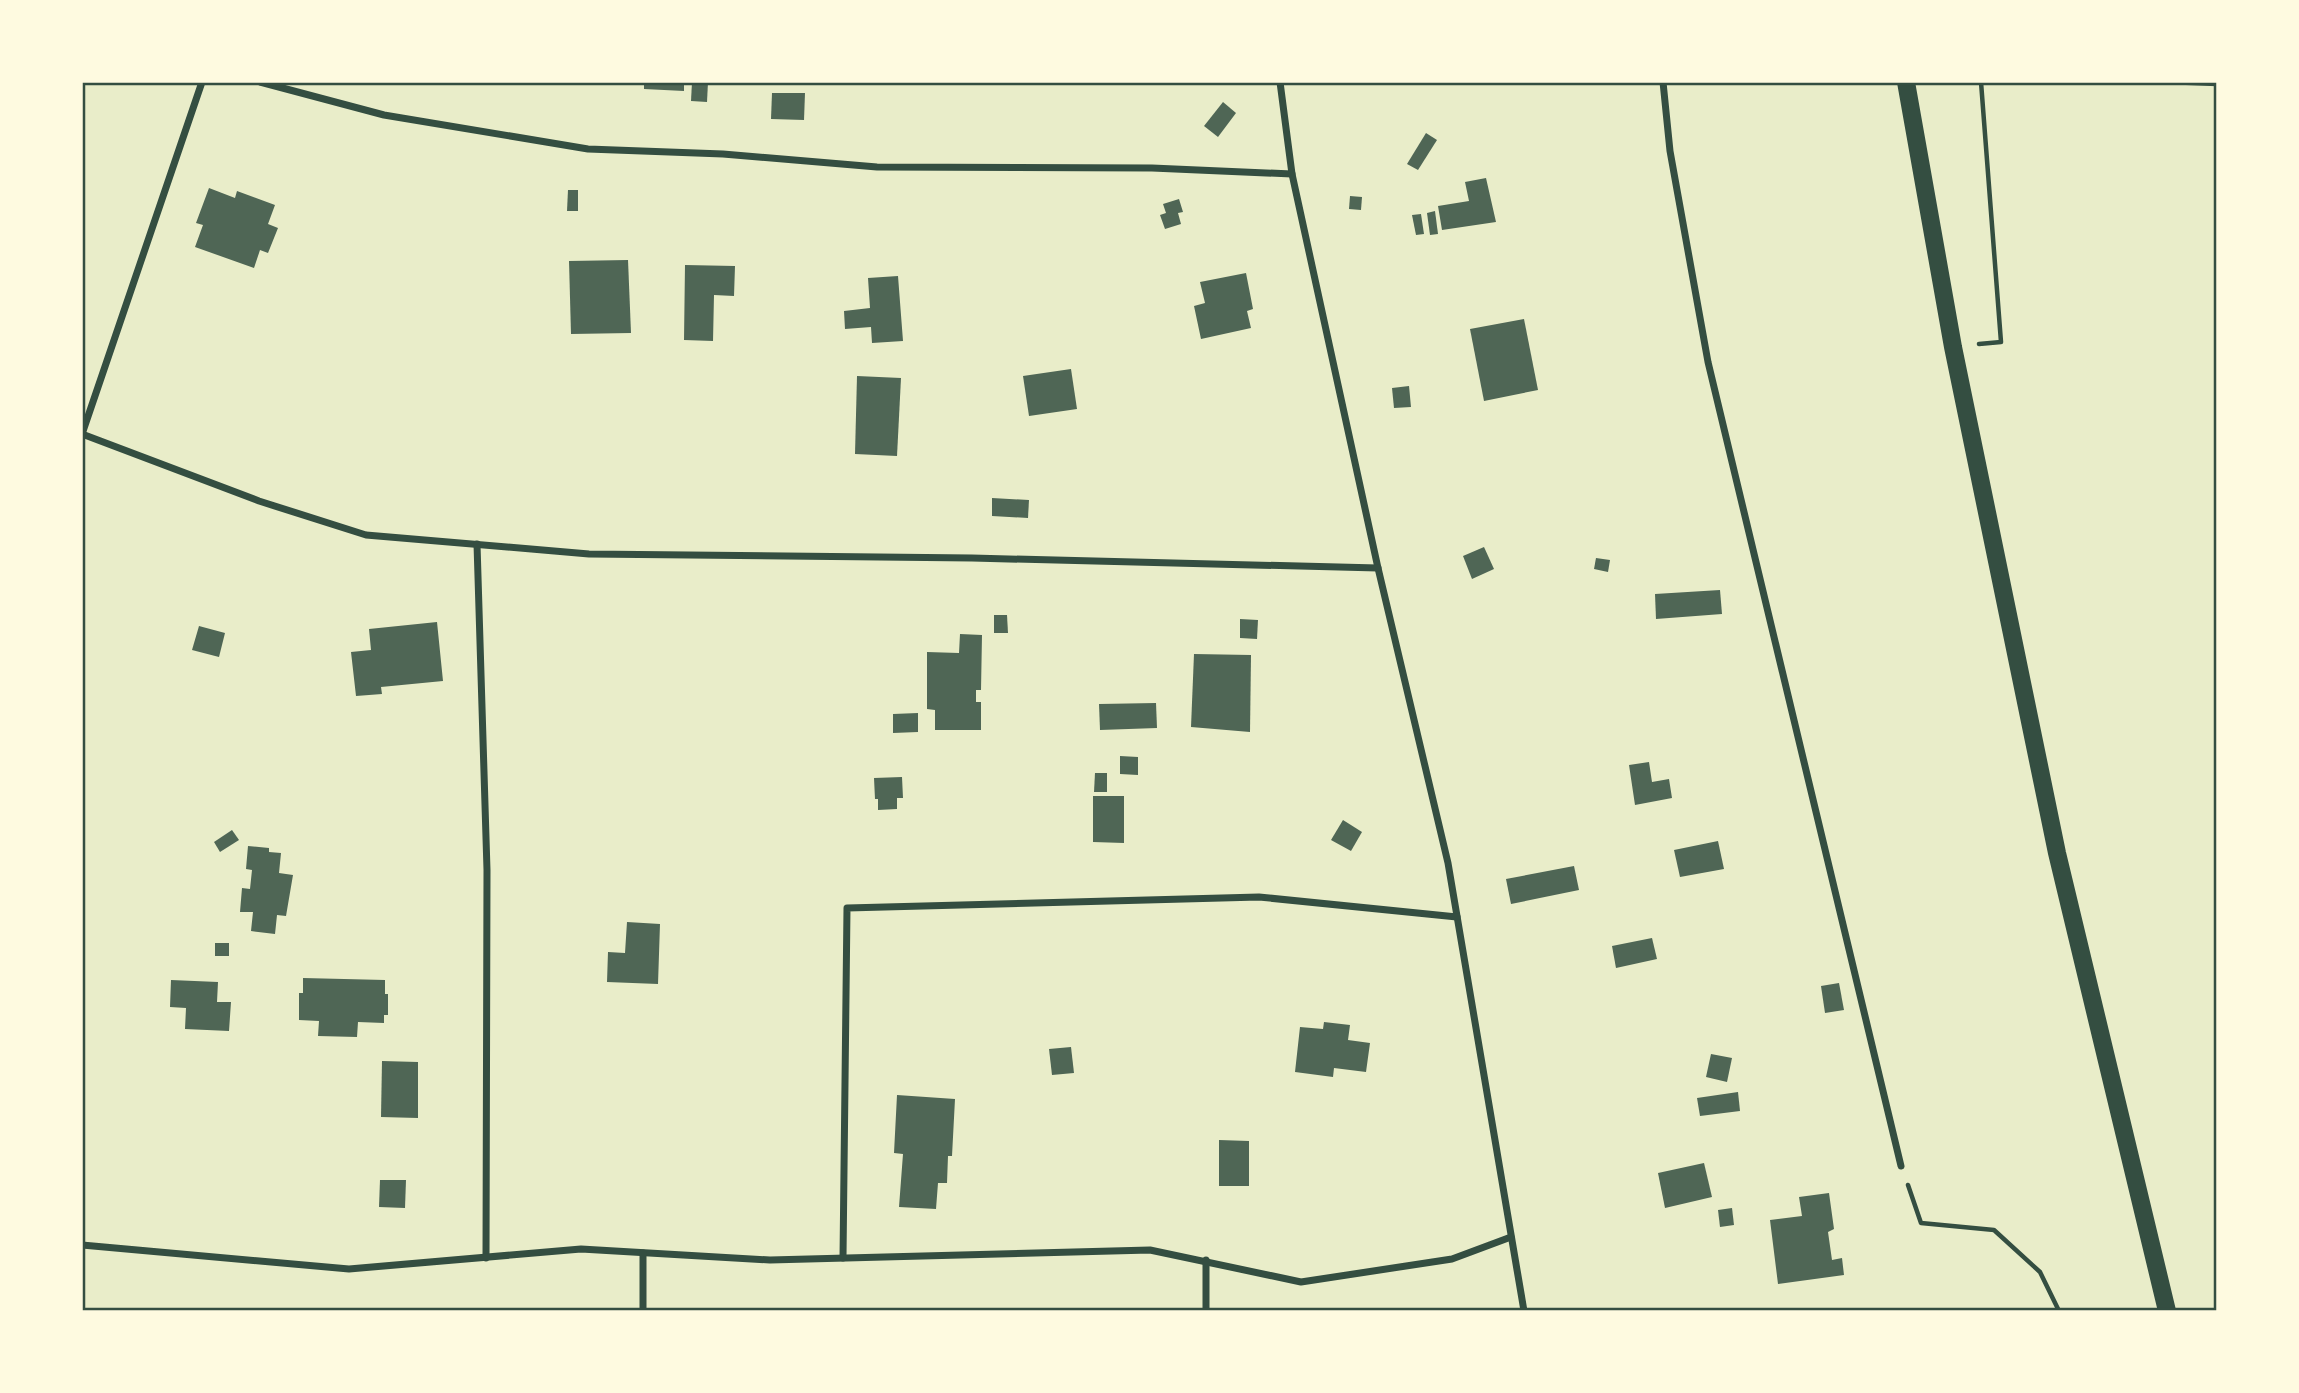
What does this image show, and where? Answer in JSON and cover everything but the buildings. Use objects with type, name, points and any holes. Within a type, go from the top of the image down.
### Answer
[{"type":"main road","points":[[1906,82],[1953,347],[2057,853],[2167,1311]]},
{"type":"street","points":[[202,82],[82,434],[259,501],[366,535],[589,554],[972,558],[1378,568]]},
{"type":"street","points":[[260,82],[384,116],[588,149],[723,154],[877,167],[1152,168],[1292,174]]},
{"type":"street","points":[[1280,82],[1292,174],[1378,568],[1448,863],[1524,1311]]},
{"type":"street","points":[[1663,82],[1670,150],[1708,362],[1901,1166]]},
{"type":"street","points":[[477,544],[487,870],[486,1258]]},
{"type":"street","points":[[843,1258],[847,908],[1259,897],[1457,917]]},
{"type":"street","points":[[82,1245],[349,1269],[581,1250],[770,1260],[1150,1250],[1301,1282],[1452,1259],[1511,1237]]},
{"type":"street","points":[[643,1253],[643,1311]]},
{"type":"street","points":[[1206,1260],[1206,1311]]},
{"type":"path","points":[[1953,347],[2001,342],[1981,82]]},
{"type":"path","points":[[2167,82],[2217,84]]},
{"type":"path","points":[[1901,1166],[1921,1223],[1994,1230],[2040,1272],[2059,1311]]}]
